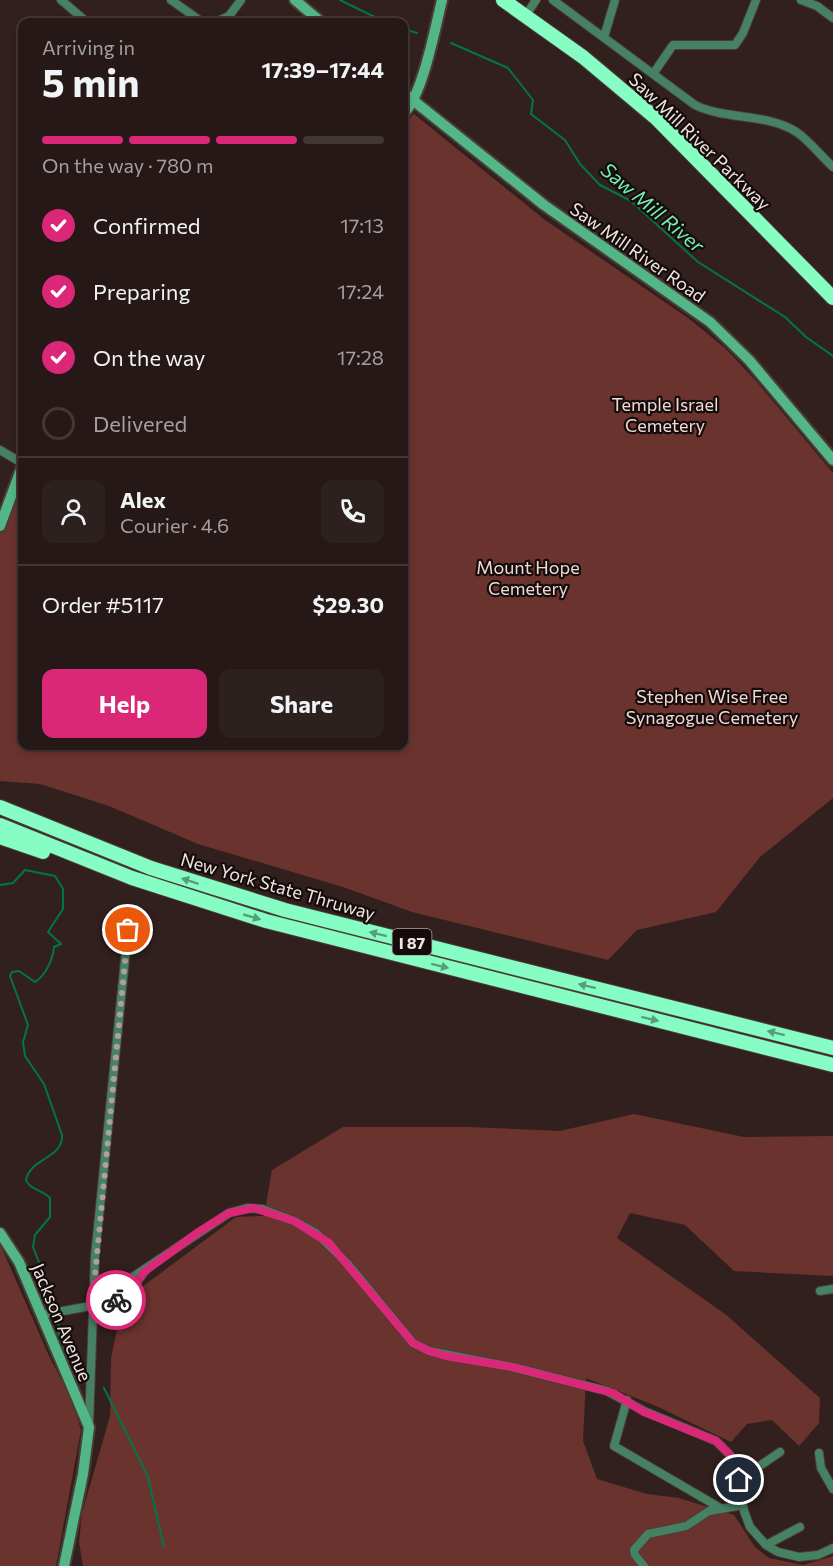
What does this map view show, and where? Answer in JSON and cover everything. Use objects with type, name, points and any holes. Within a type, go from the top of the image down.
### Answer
[{"type":"highway","name":"Saw Mill River Parkway","points":[[503,0],[583,57],[657,119],[833,298]]},
{"type":"highway","name":"Saw Mill River Parkway","points":[[516,0],[533,5],[663,114],[833,288]]},
{"type":"highway","name":"New York State Thruway","points":[[0,807],[129,860],[285,910],[833,1048]]},
{"type":"highway","name":"New York State Thruway","points":[[0,825],[132,878],[220,908],[310,934],[833,1065]]},
{"type":"highway","points":[[0,837],[132,878]]},
{"type":"main road","points":[[295,0],[316,18]]},
{"type":"main road","points":[[408,97],[435,32],[442,0]]},
{"type":"main road","name":"Saw Mill River Road","points":[[408,97],[544,205],[710,322],[749,360],[833,460]]},
{"type":"main road","points":[[0,526],[18,476]]},
{"type":"main road","name":"Jackson Avenue","points":[[0,1233],[19,1262],[88,1427]]},
{"type":"main road","points":[[66,1563],[83,1474],[88,1427]]},
{"type":"street","points":[[61,0],[82,18]]},
{"type":"street","points":[[171,0],[196,18]]},
{"type":"street","points":[[225,18],[242,0]]},
{"type":"street","points":[[553,0],[653,74],[708,111],[754,119],[793,130],[833,167]]},
{"type":"street","points":[[604,37],[615,0]]},
{"type":"street","points":[[653,74],[673,45],[735,45],[743,33],[756,0]]},
{"type":"street","points":[[801,0],[817,6],[833,18]]},
{"type":"street","points":[[0,450],[18,462]]},
{"type":"street","points":[[88,1427],[94,1306],[128,930]]},
{"type":"street","points":[[94,1306],[106,1294],[144,1272],[229,1213],[247,1208],[262,1209],[294,1221],[329,1243],[413,1343],[429,1351],[512,1367],[607,1391],[627,1400],[644,1412],[716,1441],[730,1455],[739,1480],[743,1505],[750,1527],[766,1545],[778,1552],[799,1557],[818,1555],[833,1548]]},
{"type":"street","points":[[41,1315],[94,1306],[100,1310],[124,1300],[125,1295],[144,1272]]},
{"type":"street","points":[[118,1286],[125,1295]]},
{"type":"street","points":[[820,1291],[833,1289]]},
{"type":"street","points":[[106,1294],[111,1305]]},
{"type":"street","points":[[627,1400],[614,1446],[722,1509]]},
{"type":"street","points":[[739,1480],[780,1452]]},
{"type":"street","points":[[819,1453],[822,1468],[833,1489]]},
{"type":"street","points":[[644,1566],[635,1555],[634,1550],[641,1538],[648,1534],[686,1526],[709,1511],[743,1505]]},
{"type":"street","points":[[766,1545],[800,1527]]},
{"type":"green space","name":"Mount Hope Cemetery","points":[[414,114],[545,220],[688,318],[725,348],[757,382],[833,473],[833,798],[760,857],[716,912],[637,930],[608,960],[412,912],[343,887],[198,844],[109,806],[40,784],[0,781],[0,533],[18,490],[18,750],[408,750],[408,120]]},
{"type":"green space","points":[[634,1114],[744,1137],[833,1136],[833,1276],[734,1271],[685,1225],[630,1213],[617,1238],[725,1314],[820,1398],[819,1423],[799,1446],[772,1420],[747,1424],[731,1442],[656,1406],[586,1378],[583,1441],[597,1479],[647,1494],[679,1498],[734,1515],[755,1547],[769,1558],[803,1565],[833,1556],[833,1566],[83,1566],[79,1542],[82,1513],[110,1416],[111,1358],[123,1301],[236,1217],[264,1216],[272,1170],[343,1127],[470,1127],[560,1131]]},
{"type":"green space","points":[[0,1244],[49,1356],[72,1400],[81,1430],[56,1566],[0,1566]]},
{"type":"waterway","name":"Saw Mill River","points":[[340,0],[377,18]]},
{"type":"waterway","name":"Saw Mill River","points":[[408,30],[417,33]]},
{"type":"waterway","name":"Saw Mill River","points":[[451,43],[508,68],[533,100],[531,114],[565,140],[580,164],[600,185],[631,201],[698,262],[785,317],[806,337],[833,356]]},
{"type":"waterway","points":[[0,885],[13,883],[25,870],[55,876],[63,889],[63,909],[48,932],[61,944],[54,947],[46,971],[35,982],[19,971],[12,972],[10,976],[28,1025],[23,1042],[25,1056],[44,1084],[62,1135],[57,1149],[33,1167],[26,1180],[30,1186],[50,1198],[50,1217],[35,1235],[33,1247],[55,1304]]},
{"type":"waterway","points":[[59,1318],[60,1342],[81,1374]]},
{"type":"waterway","points":[[104,1388],[148,1477],[164,1547]]},
{"type":"way so far","points":[[116,1300],[110,1306],[100,1310],[96,1305],[92,1307],[95,1256],[128,930]]},
{"type":"route","points":[[116,1300],[130,1292],[144,1272],[197,1233],[229,1213],[247,1208],[262,1209],[305,1226],[329,1243],[413,1343],[446,1356],[512,1367],[558,1381],[613,1393],[644,1412],[716,1441],[730,1455],[739,1480]]},
{"type":"park label","name":"Temple Israel Cemetery","points":[[665,414]]},
{"type":"park label","name":"Stephen Wise Free Synagogue Cemetery","points":[[712,706]]}]
